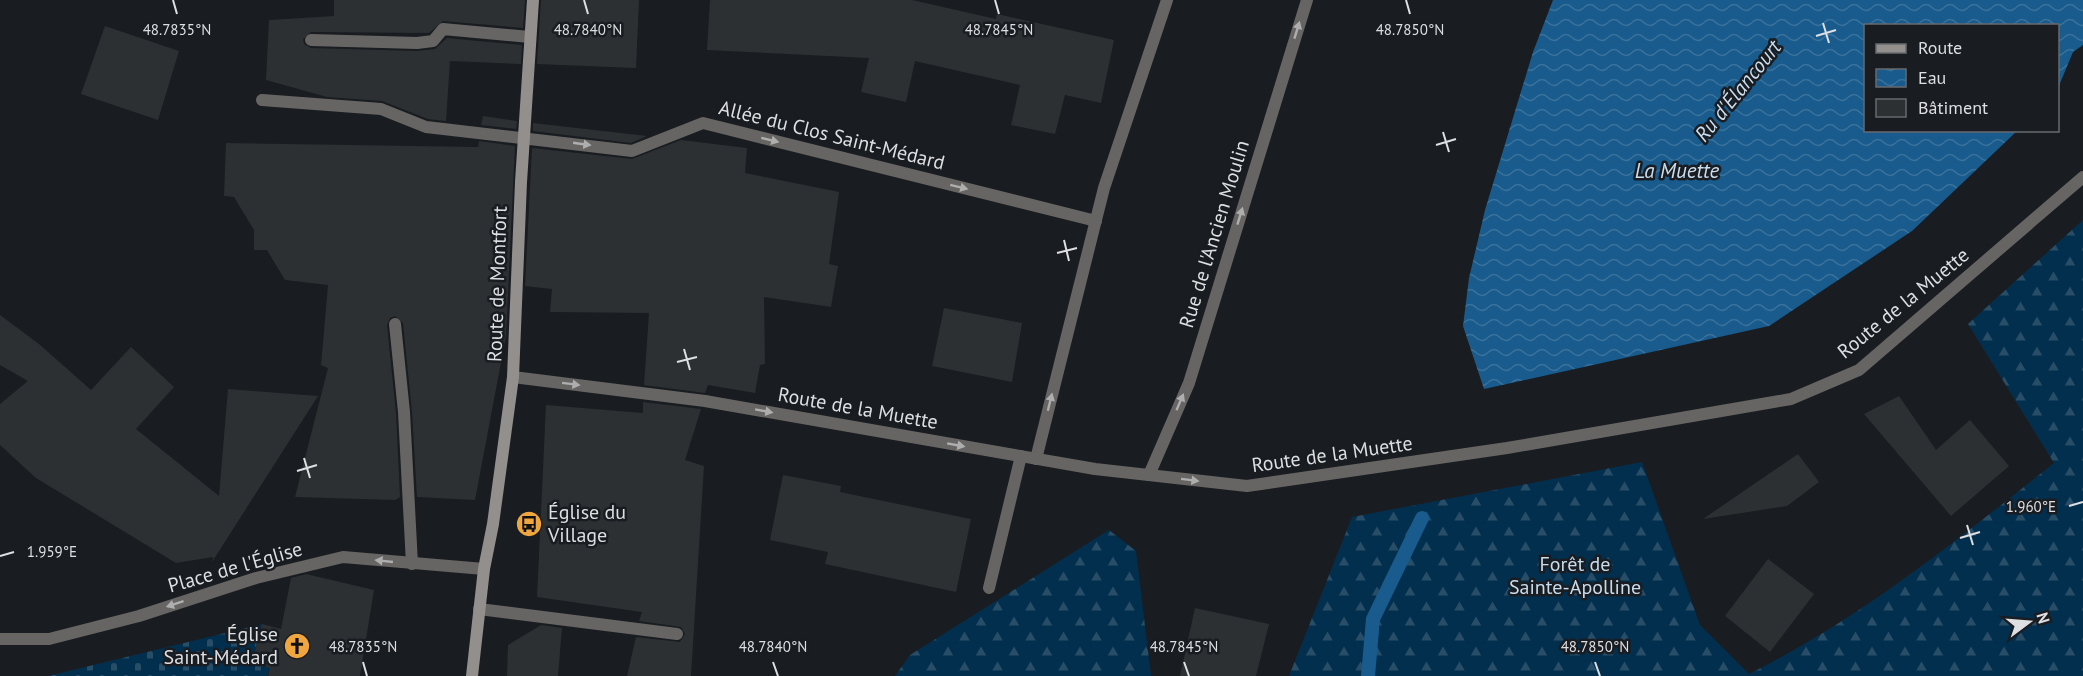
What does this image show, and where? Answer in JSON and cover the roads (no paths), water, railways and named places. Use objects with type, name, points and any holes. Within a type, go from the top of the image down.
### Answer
[{"type":"street","name":"Route de Montfort","points":[[472,676],[484,569],[493,524],[513,377],[532,0]]},
{"type":"street","points":[[1036,459],[1104,188],[1167,0]]},
{"type":"street","name":"Rue de l'Ancien Moulin","points":[[1149,475],[1188,383],[1307,0]]},
{"type":"street","points":[[311,40],[417,43],[433,41],[442,29],[530,37]]},
{"type":"street","name":"Allée du Clos Saint-Médard","points":[[262,100],[381,109],[426,127],[632,151],[703,123],[1096,221]]},
{"type":"street","name":"Route de la Muette","points":[[513,377],[705,401],[1036,459],[1247,486],[1507,448],[1791,399],[1859,370],[2083,177]]},
{"type":"street","points":[[395,324],[404,412],[412,564]]},
{"type":"street","points":[[989,588],[1021,456]]},
{"type":"street","name":"Place de l'Église","points":[[0,639],[48,639],[139,616],[256,578],[343,557],[484,569]]},
{"type":"street","points":[[479,609],[677,634]]},
{"type":"water","name":"La Muette","points":[[1553,0],[2083,0],[2083,45],[2073,52],[2059,86],[2059,24],[1864,24],[1864,132],[2016,132],[1912,231],[1769,326],[1484,389],[1463,326],[1469,278],[1485,210],[1533,52]]},
{"type":"waterway","name":"Ru d'Élancourt","points":[[1368,676],[1373,619],[1422,518]]},
{"type":"place","name":"Église du Village","points":[[529,524]]},
{"type":"place","name":"Église Saint-Médard","points":[[297,646]]},
{"type":"park label","name":"Forêt de Sainte-Apolline","points":[[1575,576]]}]
